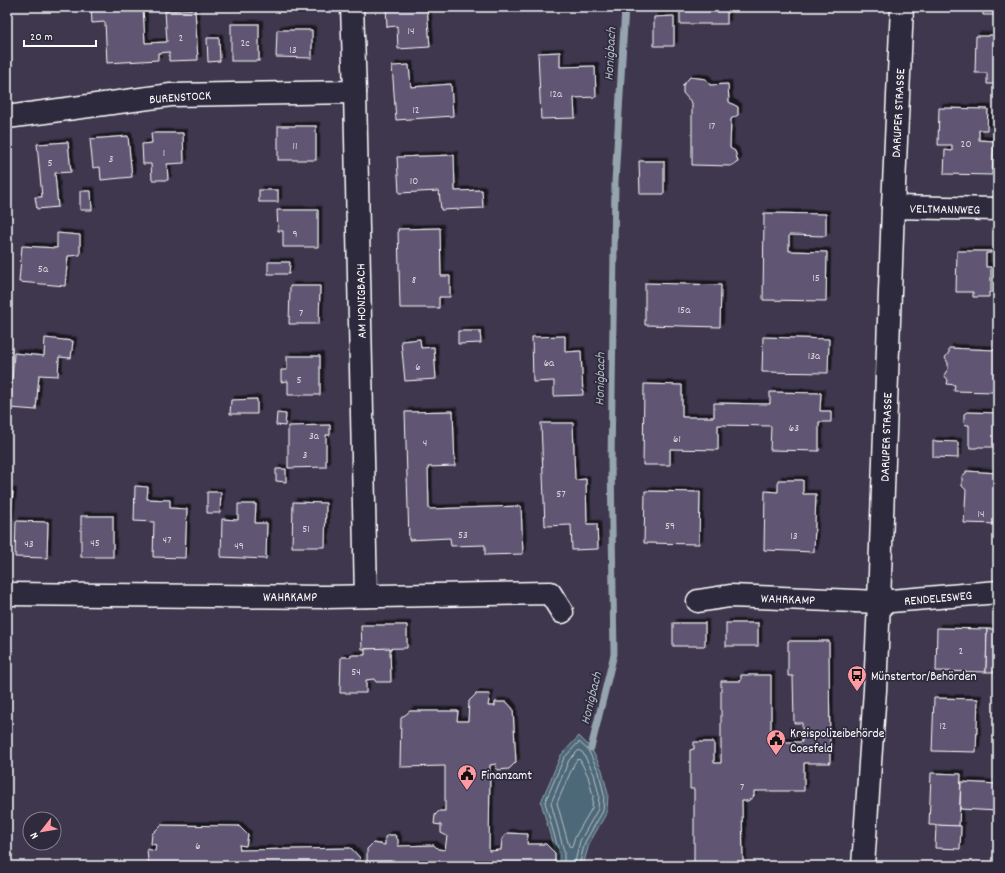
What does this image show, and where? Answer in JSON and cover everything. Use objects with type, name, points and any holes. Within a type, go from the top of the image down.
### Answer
[{"type":"street","name":"AM HONIGBACH","points":[[352,7],[366,596]]},
{"type":"street","name":"DARUPER STRASSE","points":[[863,866],[875,690],[879,602],[893,206],[902,7]]},
{"type":"street","name":"BURENSTOCK","points":[[7,117],[171,95],[355,92]]},
{"type":"street","name":"VELTMANNWEG","points":[[893,206],[998,209]]},
{"type":"street","name":"WAHRKAMP","points":[[7,594],[325,597],[550,592],[562,612]]},
{"type":"street","name":"RENDELESWEG","points":[[879,602],[998,592]]},
{"type":"street","name":"WAHRKAMP","points":[[698,601],[730,596],[879,602]]},
{"type":"water","points":[[579,736],[591,748],[602,770],[608,794],[607,812],[589,844],[583,866],[555,866],[555,853],[541,802],[561,755]]},
{"type":"building","points":[[91,7],[143,7],[145,43],[167,42],[165,11],[195,9],[198,60],[169,61],[169,52],[158,53],[158,60],[107,63],[105,22],[92,23]]},
{"type":"building","points":[[386,7],[427,7],[430,47],[398,49],[397,26],[387,27]]},
{"type":"building","points":[[680,7],[727,7],[727,24],[680,24]]},
{"type":"building","points":[[977,7],[998,7],[998,15],[983,15],[983,8]]},
{"type":"building","points":[[674,16],[674,46],[654,46],[654,17]]},
{"type":"building","points":[[231,24],[259,24],[259,61],[231,61]]},
{"type":"building","points":[[277,30],[312,30],[312,58],[276,57]]},
{"type":"building","points":[[998,35],[998,84],[987,84],[987,73],[975,73],[976,36]]},
{"type":"building","points":[[207,38],[219,38],[220,61],[208,62]]},
{"type":"building","points":[[560,52],[560,67],[595,66],[596,97],[574,98],[575,118],[541,119],[538,53]]},
{"type":"building","points":[[409,65],[411,87],[451,84],[453,116],[396,120],[392,66]]},
{"type":"building","points":[[690,77],[706,79],[710,85],[728,84],[729,102],[738,107],[738,115],[731,119],[730,148],[735,151],[738,162],[731,166],[692,165],[692,103],[683,93],[683,85]]},
{"type":"building","points":[[939,108],[988,109],[987,130],[979,130],[979,140],[994,141],[992,175],[944,174],[945,150],[952,151],[952,145],[938,145]]},
{"type":"building","points":[[278,126],[316,126],[316,160],[278,160]]},
{"type":"building","points":[[151,133],[183,133],[184,163],[167,164],[168,180],[152,180],[151,164],[143,164],[142,144],[152,143]]},
{"type":"building","points":[[128,136],[132,177],[101,180],[100,167],[93,168],[90,139]]},
{"type":"building","points":[[68,142],[71,172],[55,173],[58,207],[37,209],[35,197],[42,197],[37,144]]},
{"type":"building","points":[[454,155],[455,191],[482,190],[483,208],[441,210],[439,191],[399,193],[397,157]]},
{"type":"building","points":[[639,161],[664,161],[664,194],[640,194]]},
{"type":"building","points":[[259,190],[278,190],[278,202],[259,202]]},
{"type":"building","points":[[80,191],[91,191],[92,210],[80,210]]},
{"type":"building","points":[[277,210],[318,210],[318,247],[283,247],[283,231],[278,231]]},
{"type":"building","points":[[764,213],[826,214],[826,236],[789,235],[789,251],[827,252],[826,301],[763,300]]},
{"type":"building","points":[[440,228],[441,276],[450,276],[450,297],[439,297],[439,308],[400,308],[398,229]]},
{"type":"building","points":[[57,233],[80,235],[80,255],[68,256],[65,286],[19,282],[22,246],[57,248]]},
{"type":"building","points":[[957,251],[991,251],[991,253],[986,253],[986,267],[991,267],[991,292],[989,292],[989,297],[973,297],[973,292],[956,292]]},
{"type":"building","points":[[268,262],[290,262],[289,274],[268,274]]},
{"type":"building","points":[[645,283],[721,285],[720,327],[645,325]]},
{"type":"building","points":[[290,286],[320,286],[319,324],[289,324]]},
{"type":"building","points":[[458,331],[480,331],[481,343],[458,344]]},
{"type":"building","points":[[565,336],[565,352],[581,351],[583,395],[554,396],[554,381],[533,382],[532,337]]},
{"type":"building","points":[[763,337],[829,339],[828,373],[762,372]]},
{"type":"building","points":[[45,338],[73,341],[71,358],[59,357],[58,376],[39,375],[36,410],[10,408],[14,353],[44,356]]},
{"type":"building","points":[[420,339],[421,348],[434,347],[436,379],[405,381],[401,341]]},
{"type":"building","points":[[949,348],[998,351],[998,376],[994,376],[994,392],[954,391],[955,385],[947,384],[948,380],[944,375],[948,369],[948,363],[945,358],[949,352]]},
{"type":"building","points":[[287,356],[320,356],[320,395],[288,395],[288,381],[281,382],[281,370],[287,370]]},
{"type":"building","points":[[644,384],[682,385],[682,417],[714,417],[714,403],[770,404],[770,392],[821,393],[820,411],[831,411],[831,422],[819,422],[819,451],[770,450],[771,426],[718,425],[718,450],[670,449],[670,465],[643,465]]},
{"type":"building","points":[[257,399],[257,414],[230,414],[231,400]]},
{"type":"building","points":[[453,411],[455,466],[428,467],[429,509],[521,506],[523,554],[485,555],[485,545],[451,546],[450,538],[409,540],[405,412]]},
{"type":"building","points":[[967,412],[998,413],[998,447],[971,448],[969,445],[969,425],[964,423],[964,414]]},
{"type":"building","points":[[277,413],[286,414],[285,426],[276,425]]},
{"type":"building","points":[[541,423],[573,423],[575,480],[586,479],[587,524],[597,524],[598,549],[572,550],[571,525],[545,526]]},
{"type":"building","points":[[330,425],[330,435],[326,435],[326,467],[288,468],[288,426]]},
{"type":"building","points":[[933,441],[958,442],[958,458],[933,457]]},
{"type":"building","points":[[276,469],[286,469],[286,482],[276,481]]},
{"type":"building","points":[[966,471],[998,473],[998,524],[964,523],[966,490],[962,486],[962,476],[966,473]]},
{"type":"building","points":[[778,480],[803,480],[803,494],[816,494],[814,552],[764,550],[765,491],[778,492]]},
{"type":"building","points":[[135,486],[148,487],[147,499],[170,500],[170,508],[187,509],[185,558],[153,557],[154,522],[134,521]]},
{"type":"building","points":[[7,491],[13,492],[10,522],[7,522]]},
{"type":"building","points":[[645,491],[700,492],[699,544],[644,543]]},
{"type":"building","points":[[207,492],[221,492],[220,513],[207,513]]},
{"type":"building","points":[[293,502],[326,503],[325,547],[292,547]]},
{"type":"building","points":[[238,504],[256,504],[255,523],[267,523],[266,559],[221,557],[222,519],[238,520]]},
{"type":"building","points":[[81,516],[113,516],[113,557],[81,557]]},
{"type":"building","points":[[16,521],[48,522],[47,558],[15,557]]},
{"type":"building","points":[[997,538],[998,561],[996,561]]},
{"type":"building","points":[[673,623],[705,623],[705,646],[673,646]]},
{"type":"building","points":[[726,623],[758,623],[758,646],[726,646]]},
{"type":"building","points":[[361,625],[407,625],[407,648],[362,649]]},
{"type":"building","points":[[937,628],[987,629],[986,672],[936,671]]},
{"type":"building","points":[[987,629],[998,629],[998,672],[986,672]]},
{"type":"building","name":"Kreispolizeibehörde Coesfeld","points":[[788,641],[829,641],[830,763],[804,763],[804,791],[754,791],[754,796],[748,801],[742,801],[743,866],[694,866],[694,789],[690,789],[690,750],[694,749],[694,742],[714,742],[714,763],[721,763],[721,681],[741,681],[741,675],[771,675],[771,742],[802,742],[802,723],[794,723],[793,676],[788,676]]},
{"type":"building","points":[[390,648],[391,682],[376,682],[374,679],[366,680],[366,693],[340,693],[341,657],[365,655],[365,649]]},
{"type":"building","name":"Finanzamt","points":[[476,694],[490,694],[488,706],[495,706],[495,702],[507,702],[513,709],[516,762],[509,769],[497,770],[496,764],[490,765],[489,851],[501,850],[502,839],[507,833],[528,834],[527,844],[546,844],[555,853],[555,866],[367,866],[367,849],[373,843],[385,845],[385,837],[389,835],[395,835],[398,840],[398,846],[434,845],[438,849],[445,850],[447,836],[441,833],[441,825],[434,824],[435,815],[439,811],[445,811],[445,766],[400,767],[401,718],[410,711],[458,711],[457,721],[468,721],[469,701]]},
{"type":"building","points":[[934,698],[978,699],[976,752],[932,751]]},
{"type":"building","points":[[931,773],[961,774],[959,826],[929,825]]},
{"type":"building","points":[[961,782],[998,784],[998,811],[960,809]]},
{"type":"building","points":[[161,825],[239,826],[248,835],[246,846],[239,845],[240,850],[351,848],[360,858],[359,866],[153,866],[148,861],[147,849],[155,851],[156,845],[151,844],[152,834]]},
{"type":"building","points":[[936,825],[961,826],[960,849],[935,848]]},
{"type":"waterway","name":"Honigbach","points":[[591,748],[614,654],[611,463],[615,182],[625,7]]},
{"type":"place","name":"Münstertor/Behörden","points":[[857,692]]},
{"type":"place","name":"Kreispolizeibehörde Coesfeld","points":[[776,756]]},
{"type":"place","name":"Finanzamt","points":[[467,791]]}]
